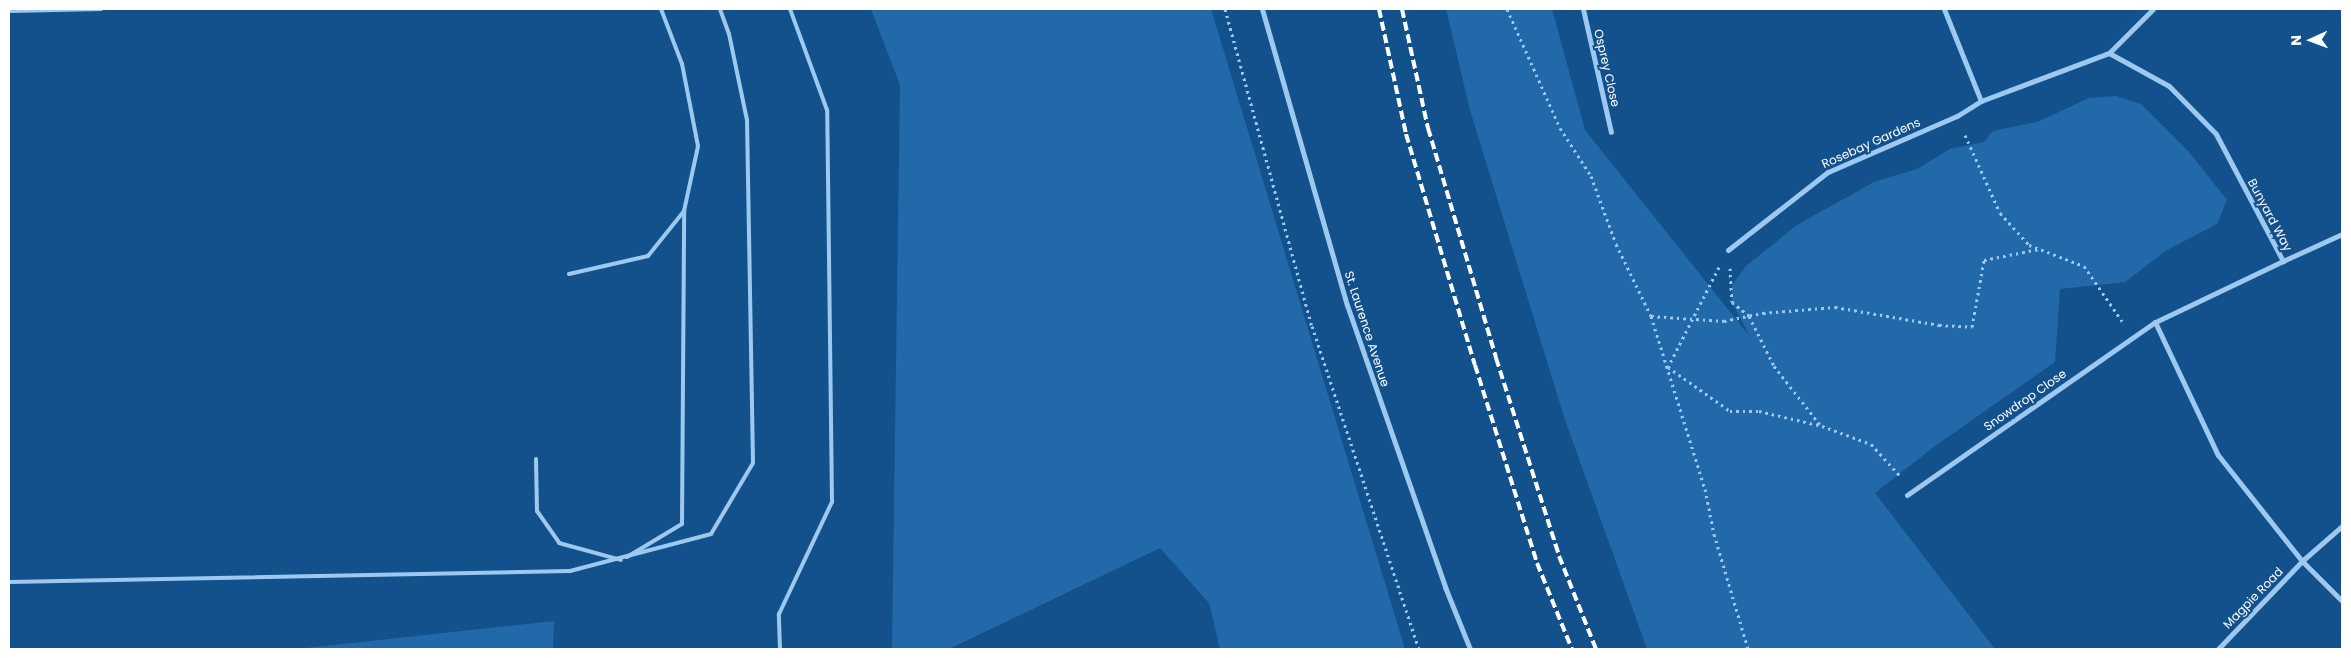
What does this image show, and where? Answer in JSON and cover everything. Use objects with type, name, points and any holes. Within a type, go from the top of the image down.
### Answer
[{"type":"street","name":"St. Laurence Avenue","points":[[1262,9],[1347,305],[1445,587],[1470,649]]},
{"type":"street","name":"Osprey Close","points":[[1583,9],[1611,132]]},
{"type":"street","points":[[1944,9],[1981,101],[2110,53],[2153,9]]},
{"type":"street","name":"Bunyard Way","points":[[2110,53],[2169,86],[2216,134],[2283,261],[2155,322]]},
{"type":"street","name":"Rosebay Gardens","points":[[1728,250],[1828,172],[1958,116],[1981,101]]},
{"type":"street","points":[[2283,261],[2342,234]]},
{"type":"street","points":[[2155,322],[2218,455],[2302,561],[2342,601]]},
{"type":"street","name":"Snowdrop Close","points":[[1907,496],[2131,337],[2155,322]]},
{"type":"street","name":"Magpie Road","points":[[2218,649],[2302,561],[2342,526]]},
{"type":"lane","points":[[9,11],[101,9]]},
{"type":"lane","points":[[536,459],[537,511],[559,543],[622,560],[682,524],[684,211],[698,146],[682,64],[660,9]]},
{"type":"lane","points":[[9,582],[570,571],[622,560],[711,534],[753,463],[747,120],[729,34],[720,9]]},
{"type":"lane","points":[[780,649],[778,614],[832,502],[827,110],[790,9]]},
{"type":"lane","points":[[569,274],[648,256],[684,211]]},
{"type":"path","points":[[1225,9],[1312,326],[1419,649]]},
{"type":"path","points":[[1507,9],[1560,128],[1591,176],[1616,244],[1650,316],[1668,368],[1748,649]]},
{"type":"path","points":[[1958,116],[2000,213],[2029,245],[2084,266],[2131,337]]},
{"type":"path","points":[[1650,316],[1692,322],[1724,321],[1749,316],[1835,307],[1939,325],[1972,327],[1984,260],[2039,249]]},
{"type":"path","points":[[1668,368],[1728,250]]},
{"type":"path","points":[[1728,250],[1732,302],[1749,316],[1774,366],[1822,426]]},
{"type":"path","points":[[1668,368],[1730,410],[1759,411],[1822,426],[1871,444],[1914,491]]},
{"type":"shaded area","points":[[871,9],[1211,9],[1405,649],[1220,649],[1209,603],[1160,548],[949,649],[892,649],[900,85]]},
{"type":"shaded area","points":[[1446,9],[1552,9],[1585,130],[1750,337],[1732,302],[1732,285],[1746,266],[1797,225],[1874,182],[1917,169],[1950,149],[1984,142],[1993,131],[2037,122],[2089,98],[2116,96],[2141,104],[2189,152],[2227,200],[2217,224],[2167,250],[2125,282],[2060,289],[2055,362],[1935,446],[1875,493],[1995,649],[1647,649],[1564,417],[1470,110]]},
{"type":"shaded area","points":[[554,621],[553,649],[297,649]]},
{"type":"railway","points":[[1379,9],[1406,134],[1475,365],[1537,563],[1572,649]]},
{"type":"railway","points":[[1402,9],[1428,128],[1496,358],[1559,556],[1596,649]]}]
